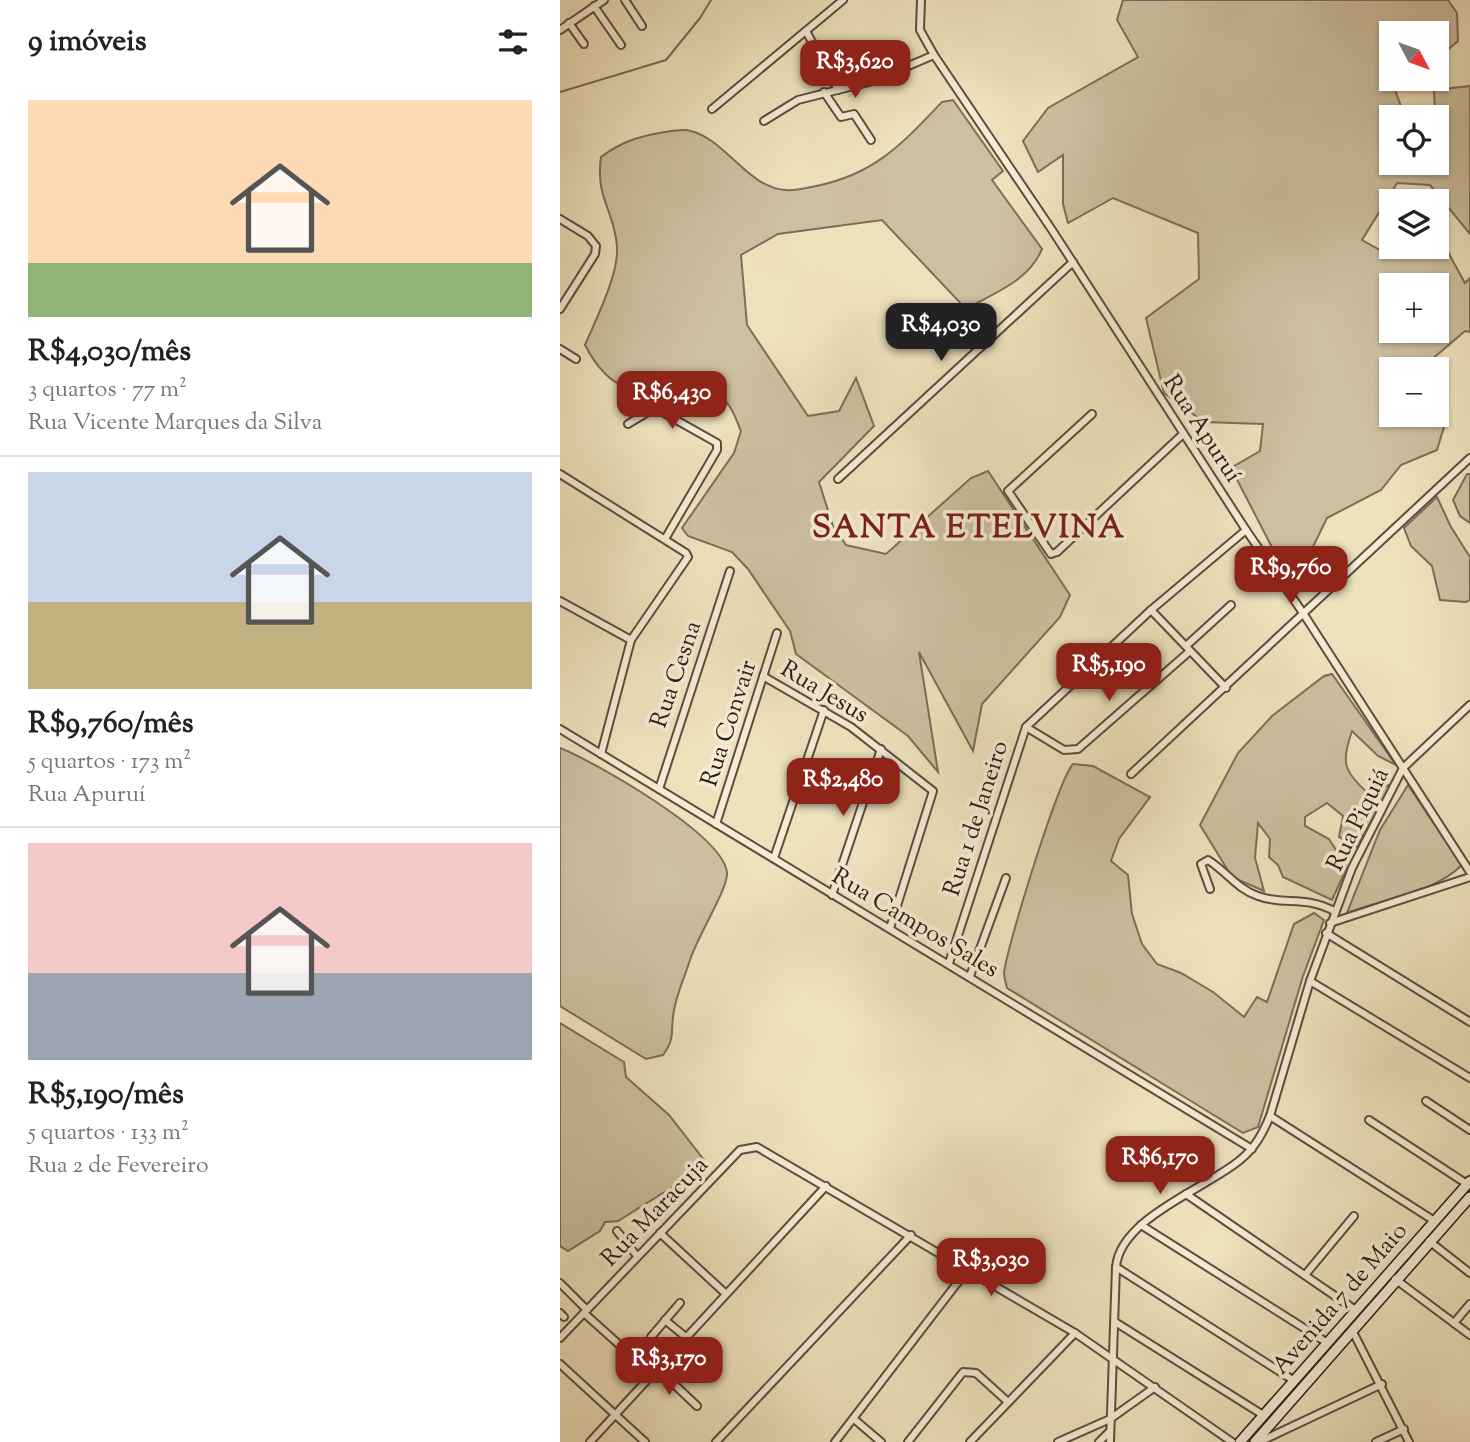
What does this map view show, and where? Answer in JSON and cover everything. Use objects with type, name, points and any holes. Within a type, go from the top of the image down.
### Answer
[{"type":"main road","name":"Avenida 7 de Maio","points":[[1240,1442],[1354,1309],[1469,1182]]},
{"type":"main road","name":"Avenida 7 de Maio","points":[[1257,1442],[1395,1279],[1429,1241],[1466,1208],[1470,1197]]},
{"type":"street","points":[[560,30],[604,0]]},
{"type":"street","points":[[625,0],[642,26]]},
{"type":"street","points":[[712,109],[843,0]]},
{"type":"street","name":"Rua Apuruí","points":[[921,0],[920,30],[934,55],[1303,613],[1470,875]]},
{"type":"street","points":[[594,6],[621,45]]},
{"type":"street","points":[[569,23],[584,44]]},
{"type":"street","points":[[806,32],[838,90]]},
{"type":"street","points":[[764,121],[788,104],[824,92],[873,81],[934,55]]},
{"type":"street","points":[[824,92],[841,117],[856,116],[871,140]]},
{"type":"street","points":[[560,219],[588,236],[596,246],[594,254],[560,309]]},
{"type":"street","points":[[838,479],[1073,262]]},
{"type":"street","points":[[560,349],[576,359]]},
{"type":"street","points":[[628,424],[654,408],[717,443],[717,450],[665,539]]},
{"type":"street","points":[[1092,414],[1008,491],[1051,554],[1057,552],[1183,434]]},
{"type":"street","points":[[1131,774],[1470,457]]},
{"type":"street","points":[[560,474],[686,552],[687,562],[650,608],[631,640],[601,754]]},
{"type":"street","name":"Rua 1 de Janeiro","points":[[948,963],[1026,727],[1151,610],[1246,530]]},
{"type":"street","name":"Rua Cesna","points":[[659,789],[730,571]]},
{"type":"street","points":[[560,601],[631,640]]},
{"type":"street","points":[[1026,727],[1064,750],[1078,749],[1188,649],[1231,605]]},
{"type":"street","points":[[1151,610],[1226,688]]},
{"type":"street","name":"Rua Convair","points":[[716,824],[777,633]]},
{"type":"street","name":"Rua Jesus","points":[[763,676],[824,710],[881,749],[933,791],[890,928]]},
{"type":"street","name":"Rua Piquiá","points":[[1252,1149],[1270,1116],[1334,911],[1403,768],[1470,705]]},
{"type":"street","points":[[774,858],[824,710]]},
{"type":"street","name":"Rua Campos Sales","points":[[560,729],[1252,1149]]},
{"type":"street","points":[[832,895],[881,749]]},
{"type":"street","points":[[1209,890],[1200,868],[1201,864],[1208,860],[1249,892],[1262,898],[1311,900],[1334,911]]},
{"type":"street","points":[[1330,923],[1340,922],[1470,875]]},
{"type":"street","points":[[970,976],[1006,878]]},
{"type":"street","points":[[1326,933],[1470,1022]]},
{"type":"street","points":[[1310,981],[1470,1078]]},
{"type":"street","points":[[1426,1101],[1470,1130]]},
{"type":"street","points":[[1270,1116],[1433,1220]]},
{"type":"street","points":[[1369,1120],[1469,1182]]},
{"type":"street","name":"Rua Maracuja","points":[[560,1338],[740,1150],[750,1146],[826,1186]]},
{"type":"street","points":[[1110,1442],[1116,1268],[1121,1250],[1141,1225],[1240,1161],[1252,1149]]},
{"type":"street","points":[[590,1442],[826,1186],[1114,1357],[1232,1442]]},
{"type":"street","points":[[1186,1194],[1354,1309]]},
{"type":"street","points":[[1305,1275],[1354,1216]]},
{"type":"street","points":[[1141,1225],[1325,1342]]},
{"type":"street","points":[[617,1231],[637,1256]]},
{"type":"street","points":[[660,1233],[726,1294]]},
{"type":"street","points":[[716,1442],[911,1235]]},
{"type":"street","points":[[1429,1241],[1470,1273]]},
{"type":"street","points":[[1116,1268],[1293,1380]]},
{"type":"street","points":[[835,1442],[968,1269]]},
{"type":"street","points":[[1395,1279],[1470,1335]]},
{"type":"street","points":[[560,1283],[586,1312],[697,1406]]},
{"type":"street","points":[[651,1337],[680,1303]]},
{"type":"street","points":[[1454,1324],[1470,1304]]},
{"type":"street","points":[[665,1320],[687,1338]]},
{"type":"street","points":[[1115,1322],[1263,1415]]},
{"type":"street","points":[[1352,1330],[1382,1384],[1409,1442]]},
{"type":"street","points":[[970,1442],[1074,1333]]},
{"type":"street","points":[[560,1364],[645,1442]]},
{"type":"street","points":[[908,1442],[962,1372],[976,1373],[1008,1402]]},
{"type":"street","points":[[1257,1442],[1382,1384]]},
{"type":"street","points":[[1058,1442],[1110,1419],[1155,1387]]},
{"type":"street","points":[[854,1419],[881,1442]]},
{"type":"street","points":[[1376,1442],[1404,1429]]},
{"type":"street","points":[[1099,1442],[1109,1432]]},
{"type":"shaded area","points":[[1123,0],[1448,0],[1457,13],[1458,41],[1449,49],[1449,21],[1379,21],[1379,91],[1395,91],[1400,105],[1379,105],[1379,175],[1449,175],[1449,105],[1435,105],[1434,91],[1470,86],[1470,234],[1449,208],[1449,189],[1397,183],[1393,189],[1379,189],[1379,212],[1362,240],[1379,250],[1379,259],[1449,259],[1449,254],[1465,283],[1470,278],[1470,332],[1465,331],[1435,357],[1379,357],[1379,427],[1444,427],[1437,450],[1401,465],[1381,490],[1327,518],[1293,588],[1231,468],[1260,451],[1263,424],[1204,422],[1164,393],[1146,318],[1199,279],[1198,233],[1113,198],[1068,223],[1063,204],[1063,155],[1038,172],[1023,141],[1048,108],[1138,57],[1117,20]]},
{"type":"shaded area","points":[[953,100],[1003,171],[992,180],[1042,249],[1029,270],[1020,278],[966,309],[882,220],[778,234],[741,255],[747,325],[808,416],[839,411],[856,378],[874,426],[819,482],[833,526],[846,545],[886,554],[971,478],[988,471],[1070,595],[1060,617],[982,704],[973,751],[919,652],[938,772],[908,736],[796,654],[790,631],[748,569],[732,552],[688,536],[682,528],[734,453],[741,431],[726,402],[708,391],[689,388],[636,390],[619,384],[602,370],[585,345],[606,296],[617,258],[613,224],[601,184],[601,157],[608,152],[643,136],[687,130],[704,136],[759,181],[785,190],[801,189],[837,181],[871,165],[900,144],[942,102]]},
{"type":"shaded area","points":[[1467,474],[1470,474],[1470,523],[1460,516],[1453,500]]},
{"type":"shaded area","points":[[1437,497],[1451,527],[1470,557],[1470,600],[1466,602],[1440,600],[1432,566],[1411,546],[1404,528]]},
{"type":"shaded area","points":[[1332,674],[1396,765],[1378,756],[1352,731],[1346,751],[1349,772],[1368,793],[1392,784],[1357,847],[1339,837],[1343,816],[1327,803],[1305,817],[1305,826],[1329,839],[1347,867],[1332,900],[1283,877],[1278,865],[1269,857],[1270,839],[1258,823],[1255,858],[1264,891],[1232,877],[1200,825],[1238,753],[1272,716],[1324,676]]},
{"type":"shaded area","points":[[560,748],[600,768],[682,820],[705,839],[720,857],[727,873],[723,890],[694,950],[681,985],[674,1010],[671,1039],[663,1055],[646,1059],[560,1006]]},
{"type":"shaded area","points":[[1073,764],[1093,766],[1150,797],[1119,839],[1111,861],[1128,875],[1132,914],[1142,944],[1157,964],[1181,973],[1213,992],[1244,1017],[1257,997],[1267,1002],[1294,924],[1314,913],[1324,920],[1303,976],[1258,1127],[1243,1133],[1007,988],[1004,973],[1023,899],[1056,800]]},
{"type":"shaded area","points":[[1408,785],[1462,865],[1450,875],[1423,889],[1347,913],[1380,830]]},
{"type":"shaded area","points":[[560,1023],[624,1062],[626,1077],[669,1115],[704,1160],[703,1168],[618,1221],[605,1222],[600,1231],[568,1251],[560,1246]]},
{"type":"shaded area","points":[[1470,1189],[1470,1194],[1397,1273],[1252,1442],[1248,1442],[1367,1302]]},
{"type":"waterway","points":[[560,92],[666,60],[711,0]]},
{"type":"district","name":"SANTA ETELVINA","points":[[969,526]]}]
